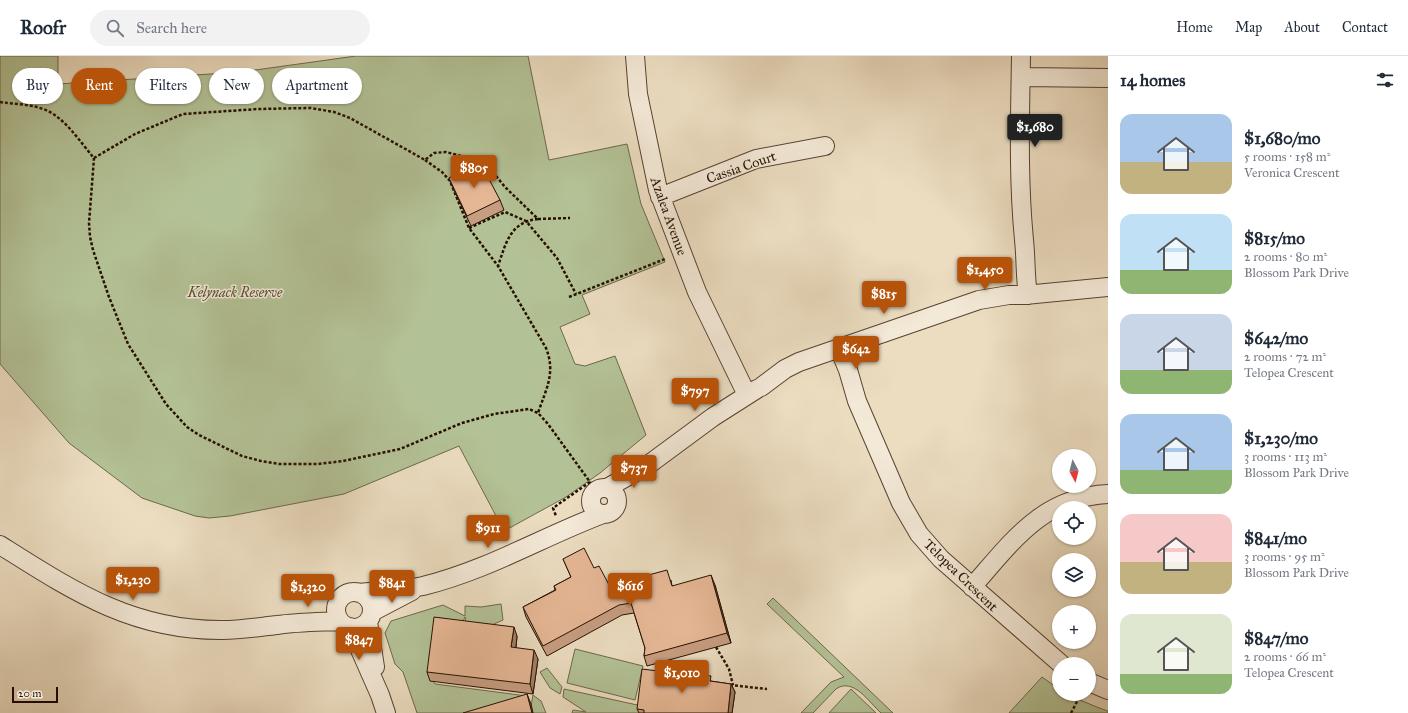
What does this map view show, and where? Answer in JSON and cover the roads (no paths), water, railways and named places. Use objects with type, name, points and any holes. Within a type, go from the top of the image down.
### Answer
[{"type":"street","name":"Azalea Avenue","points":[[636,56],[638,94],[653,173],[660,197],[697,292],[724,344],[745,369],[755,390]]},
{"type":"street","points":[[1021,56],[1020,184],[1025,272],[1030,294]]},
{"type":"street","points":[[1021,77],[1108,78]]},
{"type":"street","name":"Cassia Court","points":[[660,197],[756,159],[825,146]]},
{"type":"street","points":[[386,713],[380,695],[342,619],[339,601],[347,594],[421,586],[497,561],[548,539],[560,523],[590,499],[596,490],[606,488],[648,465],[713,417],[755,390],[805,370],[833,351],[893,328],[951,310],[998,305],[1030,294],[1108,287]]},
{"type":"street","name":"Telopea Crescent","points":[[833,351],[840,373],[857,401],[910,520],[930,547],[972,587],[1053,657]]},
{"type":"street","points":[[560,523],[610,510],[648,465]]},
{"type":"street","points":[[606,488],[616,496],[610,510]]},
{"type":"street","points":[[972,587],[1011,542],[1037,518],[1052,508],[1069,501],[1108,494]]},
{"type":"street","points":[[590,499],[595,511],[610,510]]},
{"type":"street","points":[[0,545],[93,601],[135,617],[176,626],[222,630],[342,619],[360,627],[370,617],[421,586]]},
{"type":"street","points":[[359,593],[369,600],[380,695]]},
{"type":"street","points":[[1096,685],[1108,690]]},
{"type":"park label","name":"Kelynack Reserve","points":[[235,292]]}]
